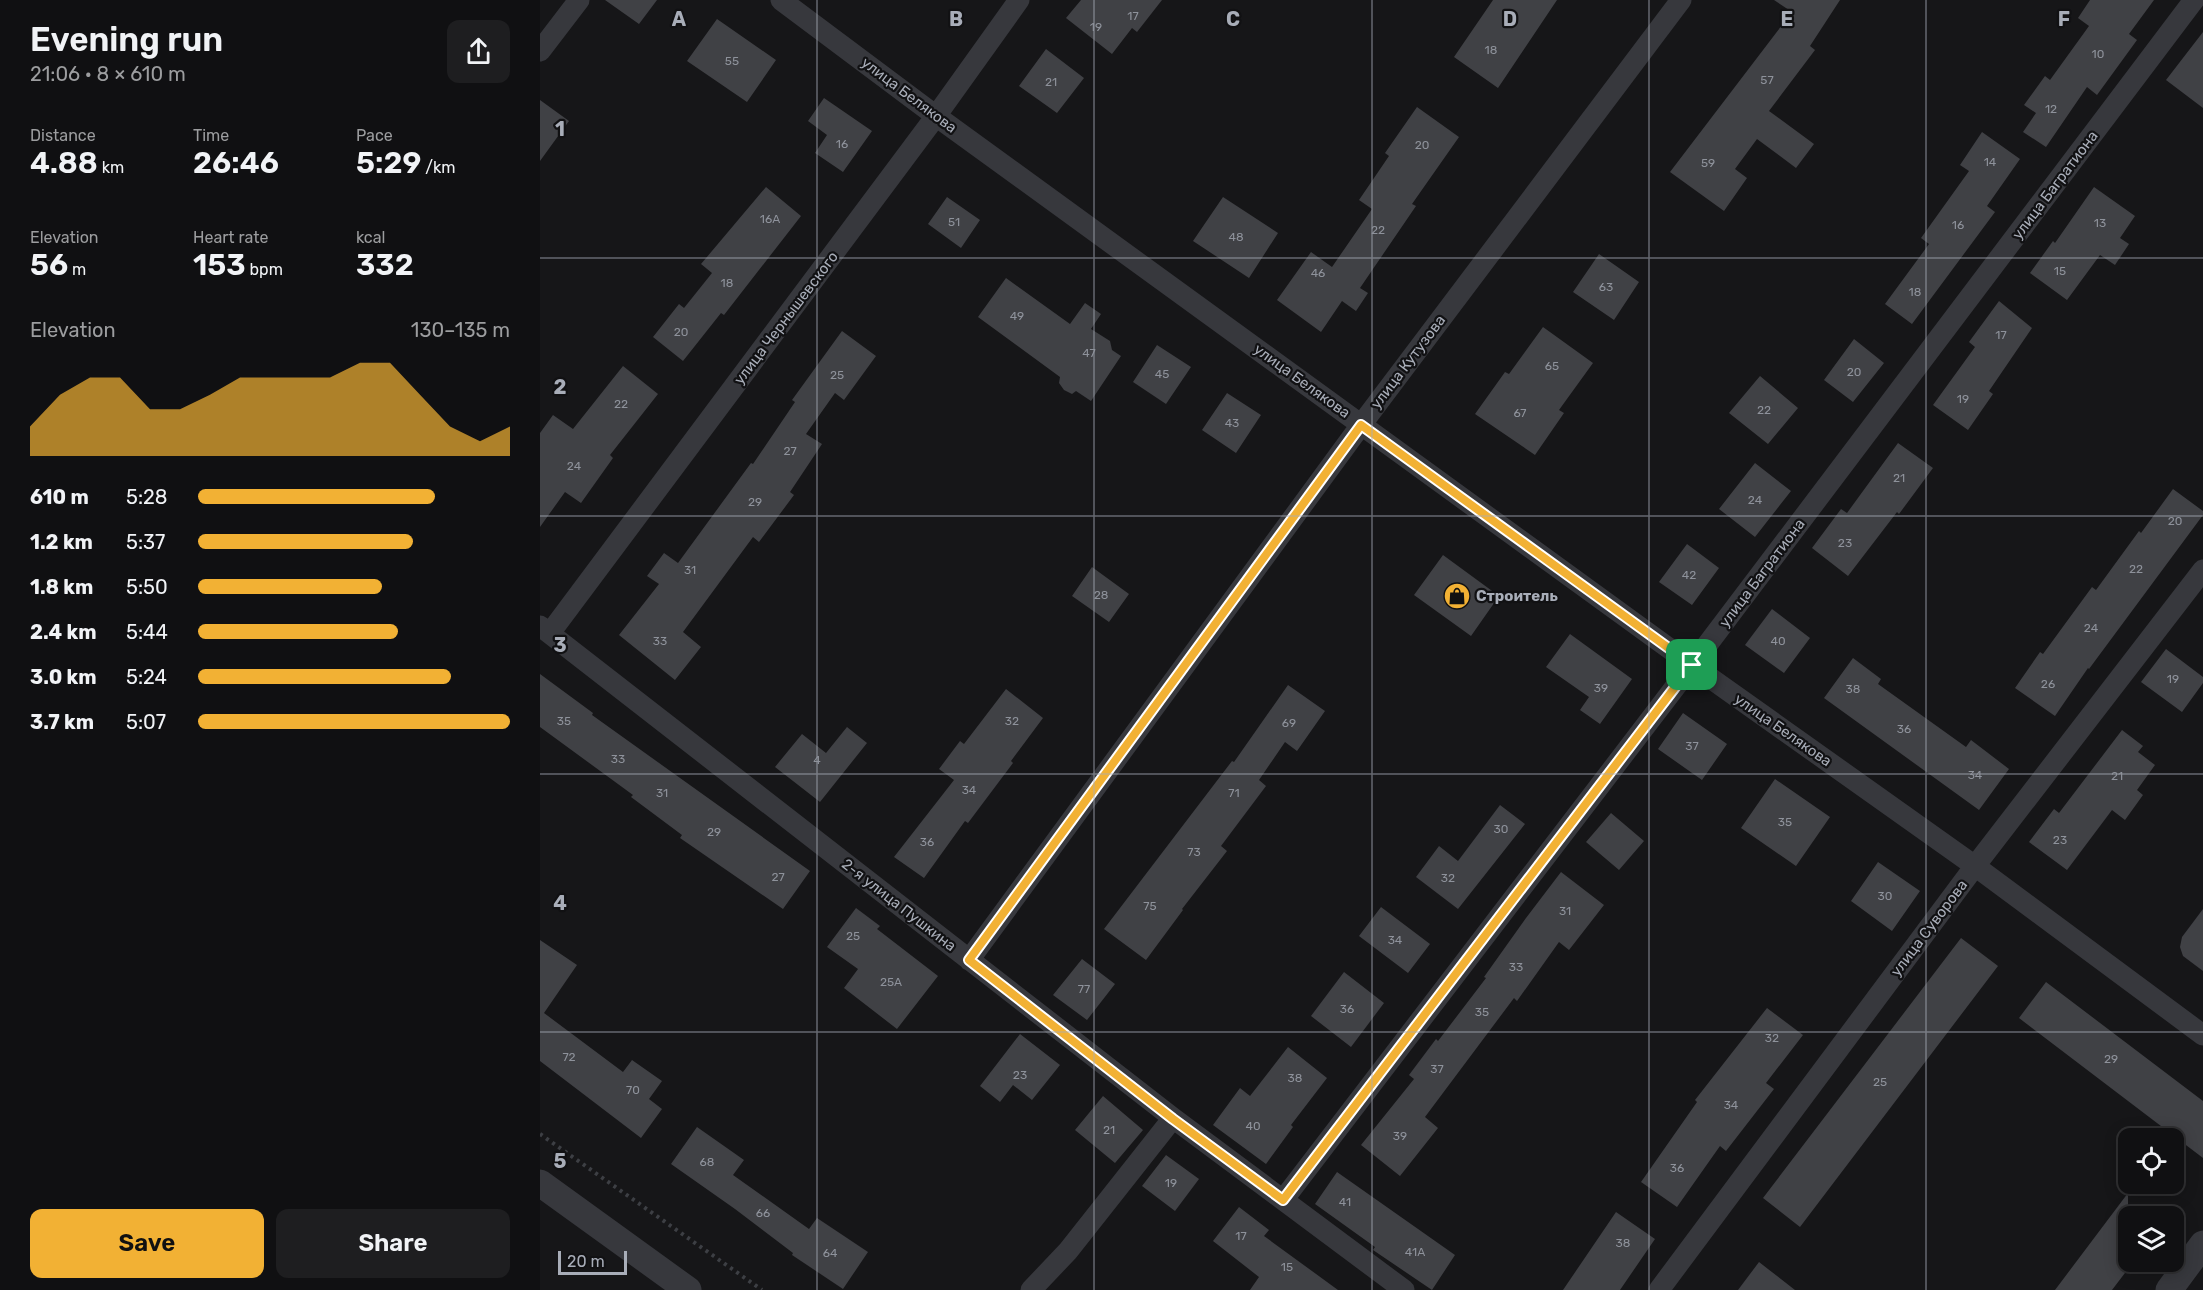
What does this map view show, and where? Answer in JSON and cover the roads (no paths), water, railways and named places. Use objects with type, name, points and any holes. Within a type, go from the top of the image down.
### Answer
[{"type":"street","points":[[540,51],[579,0]]},
{"type":"street","name":"улица Белякова","points":[[781,0],[936,116],[1692,665],[1975,866],[2203,1035]]},
{"type":"street","name":"улица Чернышевского","points":[[545,630],[936,116],[1019,0]]},
{"type":"street","name":"улица Кутузова","points":[[969,960],[1361,425],[1681,0]]},
{"type":"street","name":"улица Багратиона","points":[[1283,1200],[1692,665],[2194,0]]},
{"type":"street","name":"улица Суворова","points":[[1659,1290],[1975,866],[2203,570]]},
{"type":"street","name":"2-я улица Пушкина","points":[[545,630],[1173,1119],[1404,1290]]},
{"type":"street","points":[[1031,1290],[1068,1251],[1173,1119]]},
{"type":"street","points":[[540,1183],[688,1290]]},
{"type":"street","points":[[2169,1290],[2203,1244]]},
{"type":"place","name":"Строитель","points":[[1457,596]]}]
